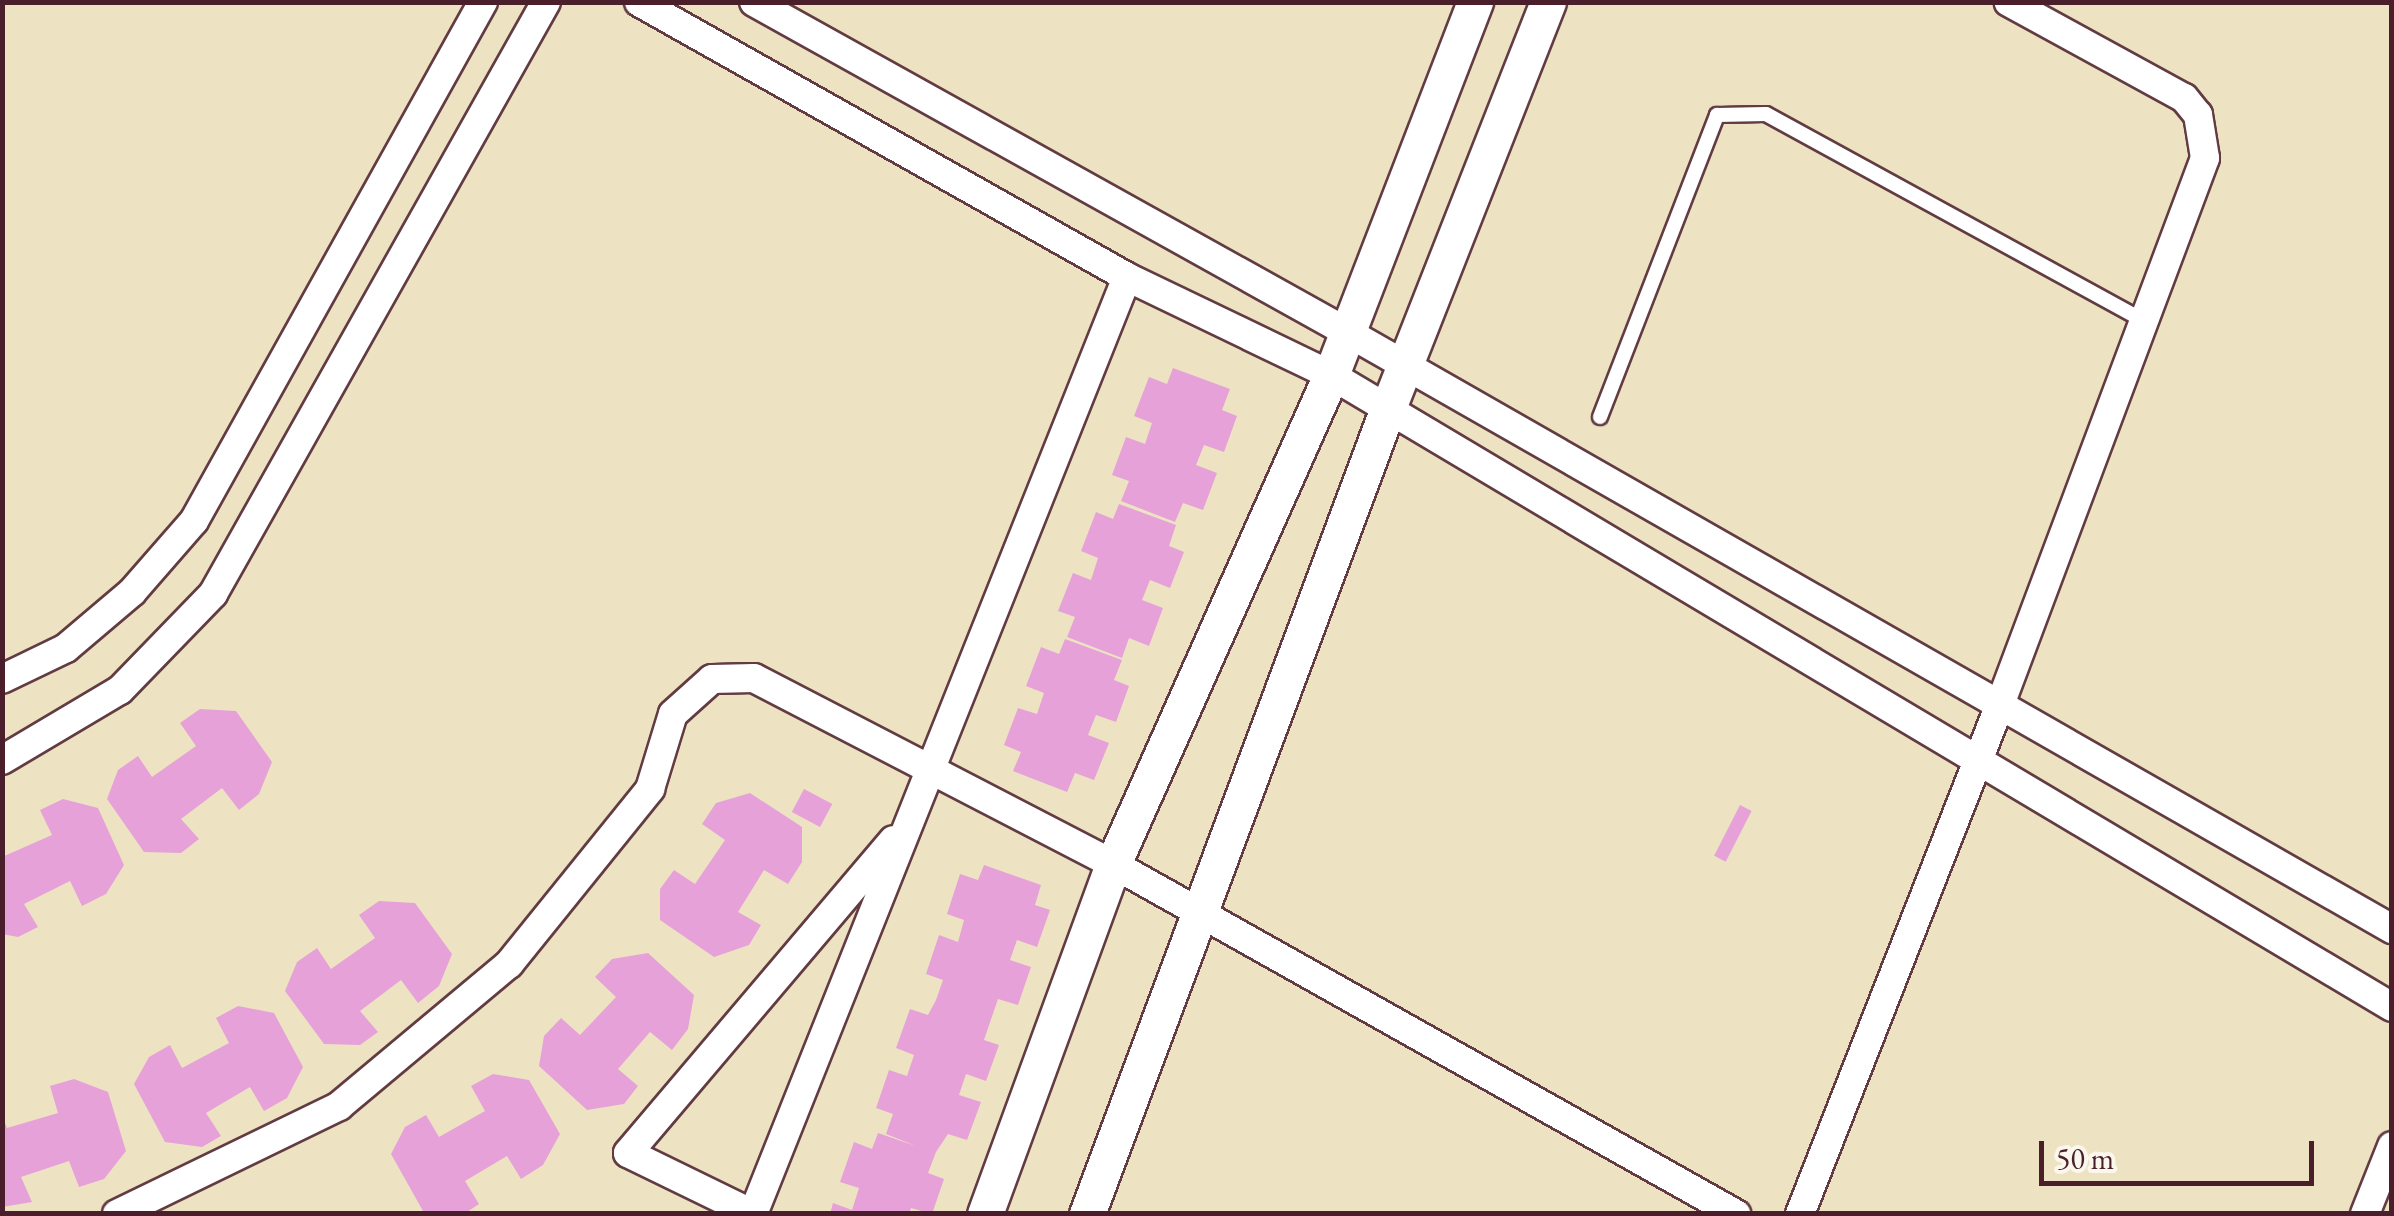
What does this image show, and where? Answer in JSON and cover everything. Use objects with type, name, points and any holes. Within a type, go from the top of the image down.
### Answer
[{"type":"street","points":[[2,679],[66,648],[132,592],[194,521],[482,2]]},
{"type":"street","points":[[2,760],[120,690],[213,594],[546,2]]},
{"type":"street","points":[[639,2],[1127,277],[1331,374],[2392,1007]]},
{"type":"street","points":[[754,2],[1405,364],[2392,929]]},
{"type":"street","points":[[985,1214],[1113,864],[1331,374],[1475,2]]},
{"type":"street","points":[[1086,1214],[1388,408],[1548,2]]},
{"type":"street","points":[[1800,1214],[2001,702],[2204,158],[2198,115],[2166,85],[2009,2]]},
{"type":"street","points":[[910,820],[628,1153],[753,1214],[1127,277]]},
{"type":"street","points":[[117,1214],[339,1106],[509,964],[650,789],[674,714],[712,679],[754,678],[1113,864],[1705,1206],[1736,1214]]},
{"type":"street","points":[[2365,1214],[2392,1146]]},
{"type":"lane","points":[[1600,417],[1717,115],[1766,114],[2144,321]]},
{"type":"building","points":[[1173,368],[1230,389],[1222,410],[1237,416],[1224,452],[1204,445],[1196,465],[1217,473],[1203,510],[1183,503],[1175,522],[1121,501],[1129,481],[1112,475],[1126,437],[1145,444],[1152,423],[1134,416],[1149,377],[1167,384]]},
{"type":"building","points":[[1119,504],[1176,525],[1169,546],[1184,552],[1170,588],[1150,580],[1142,600],[1163,608],[1149,646],[1129,638],[1122,658],[1067,637],[1075,617],[1058,611],[1073,573],[1091,580],[1098,558],[1081,551],[1096,512],[1113,519]]},
{"type":"building","points":[[1065,639],[1122,660],[1114,680],[1129,686],[1116,722],[1096,715],[1088,735],[1109,743],[1094,780],[1075,773],[1067,792],[1013,771],[1021,752],[1004,745],[1018,708],[1037,714],[1044,693],[1026,686],[1041,647],[1059,654]]},
{"type":"building","points":[[200,709],[236,711],[272,762],[259,794],[239,810],[222,788],[181,819],[199,839],[181,853],[144,852],[107,799],[118,770],[138,756],[152,777],[196,746],[180,723]]},
{"type":"building","points":[[804,789],[832,804],[820,827],[792,812]]},
{"type":"building","points":[[750,793],[802,827],[802,862],[788,884],[764,870],[738,912],[761,925],[749,945],[714,957],[660,920],[660,889],[674,870],[695,884],[725,840],[702,824],[716,803]]},
{"type":"building","points":[[63,799],[98,808],[124,865],[106,894],[82,906],[70,881],[24,904],[38,927],[18,937],[2,934],[2,857],[52,835],[40,810]]},
{"type":"building","points":[[1740,805],[1752,811],[1726,862],[1714,856]]},
{"type":"building","points":[[984,865],[1041,885],[1035,905],[1050,910],[1037,947],[1017,940],[1010,960],[1031,967],[1018,1005],[998,999],[984,1040],[999,1045],[986,1081],[966,1074],[959,1095],[981,1102],[967,1140],[948,1134],[936,1152],[928,1173],[944,1179],[932,1214],[911,1208],[909,1214],[830,1214],[833,1203],[852,1210],[859,1188],[840,1182],[854,1142],[872,1149],[878,1133],[916,1146],[886,1134],[893,1114],[876,1108],[889,1070],[907,1076],[914,1055],[896,1048],[910,1009],[928,1015],[936,1000],[943,980],[926,974],[939,935],[958,942],[964,920],[947,914],[960,874],[978,880]]},
{"type":"building","points":[[379,901],[415,903],[452,954],[439,986],[418,1003],[401,980],[360,1011],[378,1032],[360,1045],[324,1044],[285,991],[297,962],[317,948],[331,969],[375,938],[359,915]]},
{"type":"building","points":[[648,953],[694,995],[688,1029],[672,1050],[650,1032],[618,1069],[638,1086],[624,1104],[587,1110],[539,1066],[544,1036],[561,1018],[580,1035],[616,997],[595,977],[612,959]]},
{"type":"building","points":[[238,1006],[274,1013],[303,1067],[287,1098],[264,1111],[250,1087],[206,1113],[221,1136],[202,1147],[165,1142],[134,1084],[149,1057],[170,1045],[182,1068],[229,1043],[216,1018]]},
{"type":"building","points":[[493,1074],[529,1080],[560,1134],[543,1165],[521,1179],[507,1156],[465,1181],[479,1204],[464,1214],[423,1211],[391,1154],[405,1127],[426,1115],[439,1137],[485,1111],[471,1086]]},
{"type":"building","points":[[74,1079],[108,1092],[126,1151],[104,1179],[79,1187],[69,1161],[21,1177],[32,1202],[2,1207],[2,1116],[7,1128],[58,1113],[50,1086]]}]
